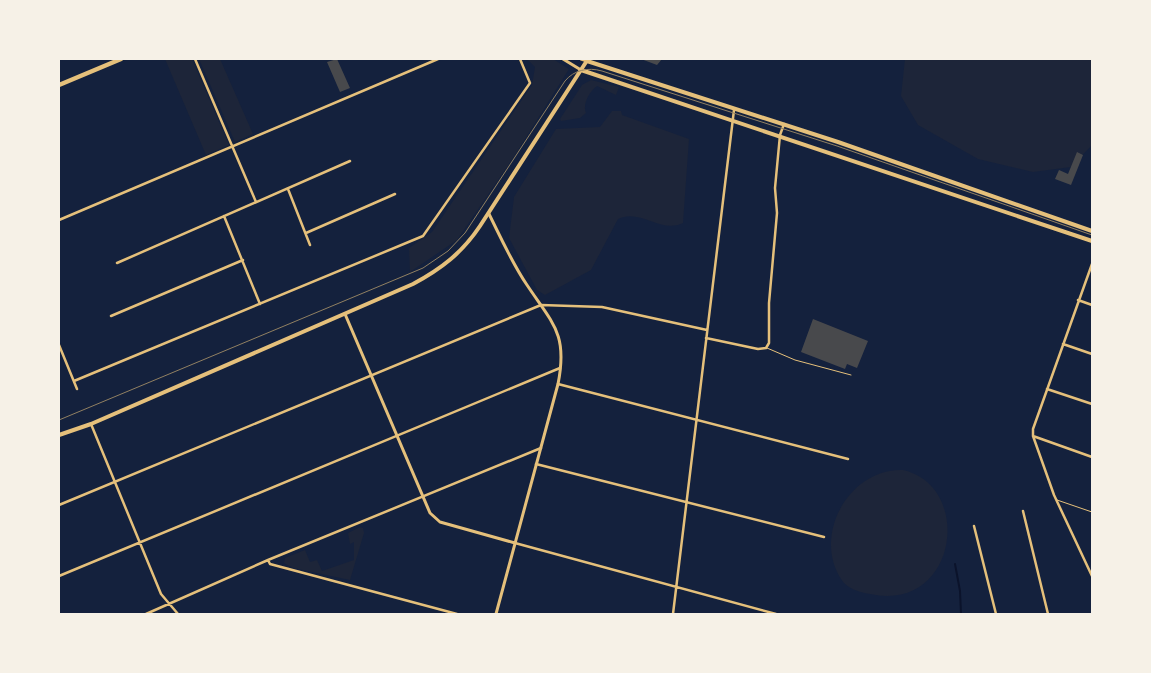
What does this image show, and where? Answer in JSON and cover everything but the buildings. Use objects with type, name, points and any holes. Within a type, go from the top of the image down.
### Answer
[{"type":"main road","points":[[59,85],[121,59]]},
{"type":"main road","points":[[59,435],[90,424],[345,314],[413,284],[444,266],[469,242],[489,214],[588,60],[734,110],[784,124],[1092,230]]},
{"type":"main road","points":[[581,70],[732,121],[780,135],[1092,241]]},
{"type":"street","points":[[195,59],[256,202]]},
{"type":"street","points":[[59,220],[438,59]]},
{"type":"street","points":[[74,381],[423,236],[530,83],[520,59]]},
{"type":"street","points":[[563,59],[581,70]]},
{"type":"street","points":[[581,59],[588,60]]},
{"type":"street","points":[[673,614],[734,110]]},
{"type":"street","points":[[706,338],[758,349],[766,348],[769,343],[769,303],[777,213],[775,188],[780,135],[784,124]]},
{"type":"street","points":[[116,263],[350,161]]},
{"type":"street","points":[[288,189],[310,245]]},
{"type":"street","points":[[306,233],[395,194]]},
{"type":"street","points":[[489,214],[527,285],[556,327],[560,343],[561,367],[496,614]]},
{"type":"street","points":[[224,216],[260,304]]},
{"type":"street","points":[[111,316],[243,260]]},
{"type":"street","points":[[1092,264],[1078,300],[1033,436],[1057,500],[1092,576]]},
{"type":"street","points":[[1078,300],[1092,305]]},
{"type":"street","points":[[59,505],[541,305],[602,307],[707,330]]},
{"type":"street","points":[[345,314],[430,513],[440,522],[776,614]]},
{"type":"street","points":[[1063,344],[1092,354]]},
{"type":"street","points":[[59,345],[77,389]]},
{"type":"street","points":[[59,576],[561,367]]},
{"type":"street","points":[[558,384],[848,459]]},
{"type":"street","points":[[1048,389],[1092,404]]},
{"type":"street","points":[[90,424],[139,543],[168,605],[178,614]]},
{"type":"street","points":[[1033,436],[1092,457]]},
{"type":"street","points":[[146,614],[422,495],[541,448]]},
{"type":"street","points":[[536,464],[824,537]]},
{"type":"street","points":[[1023,511],[1048,614]]},
{"type":"street","points":[[974,526],[996,614]]},
{"type":"street","points":[[268,560],[270,564],[457,614]]},
{"type":"lane","points":[[766,348],[795,360],[851,375]]},
{"type":"lane","points":[[1057,500],[1092,512]]},
{"type":"shaded area","points":[[165,59],[192,59],[229,145],[206,155]]},
{"type":"shaded area","points":[[199,59],[220,59],[253,134],[235,142]]},
{"type":"shaded area","points":[[527,59],[553,59],[569,69],[513,158],[457,240],[410,272],[409,248],[432,232],[532,85],[535,67]]},
{"type":"shaded area","points":[[905,59],[1092,59],[1092,145],[1071,167],[1033,172],[978,159],[918,125],[901,96]]},
{"type":"shaded area","points":[[591,80],[619,87],[616,95],[597,86],[587,98],[586,113],[580,118],[561,121],[560,119],[582,85]]},
{"type":"shaded area","points":[[612,111],[621,111],[622,115],[689,139],[683,223],[675,226],[666,225],[643,218],[626,216],[618,219],[591,270],[545,295],[537,290],[509,238],[514,197],[556,129],[600,127]]},
{"type":"shaded area","points":[[903,470],[926,481],[940,499],[947,521],[946,545],[938,567],[922,585],[900,595],[870,594],[854,590],[841,579],[833,561],[831,543],[834,524],[841,507],[852,492],[867,480],[884,472]]},
{"type":"shaded area","points":[[360,527],[363,528],[364,533],[350,580],[293,568],[284,563],[285,558],[305,550],[310,562],[317,560],[322,571],[354,560],[354,542],[350,544],[348,533]]},
{"type":"waterway","points":[[955,564],[960,591],[961,614]]},
{"type":"tram line","points":[[59,420],[423,268],[448,251],[465,233],[565,81],[573,74],[582,70],[602,71],[837,146],[1092,235]]}]
